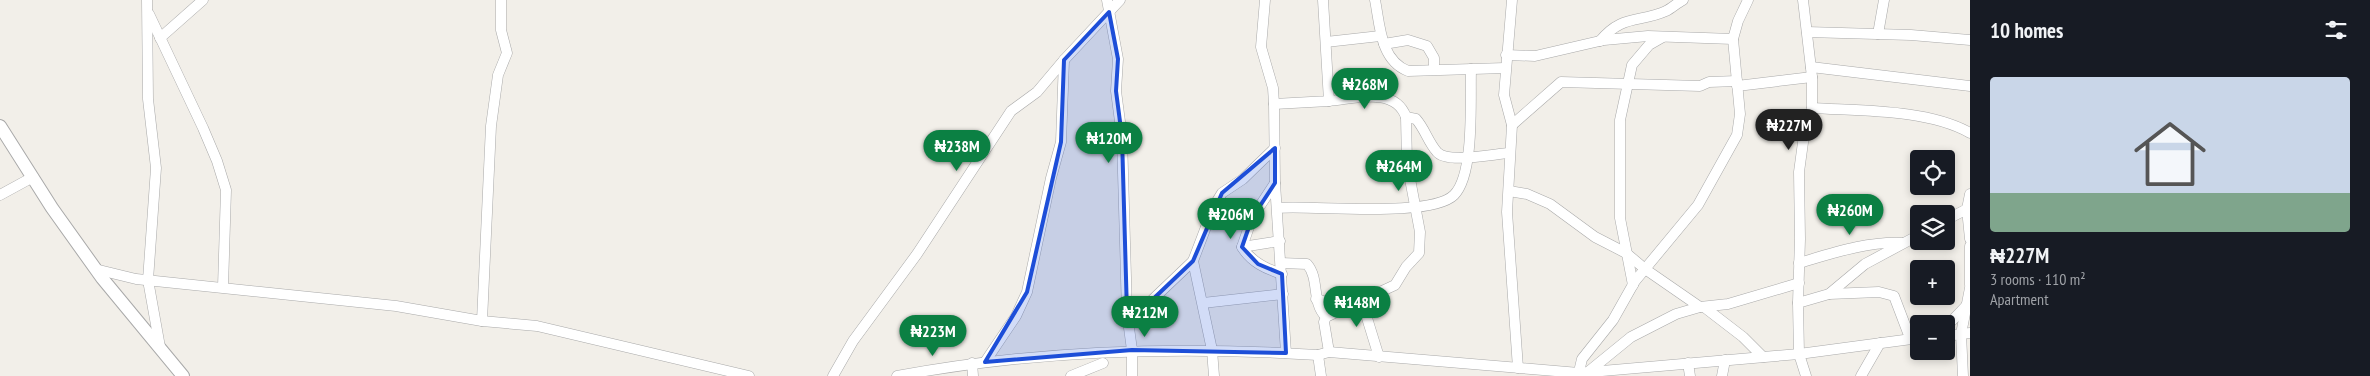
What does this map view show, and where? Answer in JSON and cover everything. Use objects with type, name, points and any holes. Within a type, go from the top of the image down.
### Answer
[{"type":"street","points":[[160,38],[203,0]]},
{"type":"street","points":[[482,321],[487,168],[498,75],[507,53],[501,30],[501,0]]},
{"type":"street","points":[[1107,0],[1118,59],[1116,90],[1122,137],[1126,313],[1132,350],[1132,376]]},
{"type":"street","points":[[833,376],[853,341],[922,246],[1011,111],[1037,92],[1120,0]]},
{"type":"street","points":[[1265,0],[1261,47],[1273,88],[1275,183],[1286,353]]},
{"type":"street","points":[[1323,0],[1329,101]]},
{"type":"street","points":[[1375,0],[1382,40],[1399,67],[1408,71],[1434,68],[1505,68]]},
{"type":"street","points":[[1512,0],[1504,95],[1512,125],[1507,212],[1521,371]]},
{"type":"street","points":[[1600,41],[1610,29],[1628,20],[1666,11],[1683,0]]},
{"type":"street","points":[[1582,374],[1582,359],[1613,320],[1633,285],[1645,269],[1698,205],[1737,135],[1740,114],[1733,39],[1738,21],[1748,0]]},
{"type":"street","points":[[1878,34],[1884,0]]},
{"type":"street","points":[[1806,2],[1812,108],[1804,135],[1799,172],[1798,283],[1799,354],[1806,376]]},
{"type":"street","points":[[147,5],[160,38],[203,128],[223,178],[226,190],[223,287]]},
{"type":"street","points":[[147,5],[148,99],[156,168],[148,280],[160,350]]},
{"type":"street","points":[[1807,32],[1970,40]]},
{"type":"street","points":[[1506,55],[1535,56],[1600,41],[1664,36],[1733,39]]},
{"type":"street","points":[[1633,285],[1620,218],[1620,120],[1626,85],[1632,66],[1649,45],[1664,36]]},
{"type":"street","points":[[1326,42],[1408,40],[1427,46],[1434,58],[1434,68]]},
{"type":"street","points":[[985,362],[1016,316],[1027,292],[1050,178],[1061,142],[1064,60]]},
{"type":"street","points":[[1278,208],[1369,210],[1415,206],[1444,201],[1455,195],[1464,177],[1468,158],[1471,68]]},
{"type":"street","points":[[1512,125],[1561,82],[1700,86],[1709,82],[1737,84],[1811,72],[1970,86]]},
{"type":"street","points":[[1274,104],[1377,96],[1391,99],[1402,106],[1406,117],[1407,163],[1420,232],[1419,253],[1406,266],[1395,285],[1326,317],[1324,322],[1329,352]]},
{"type":"street","points":[[1812,108],[1884,112],[1955,125],[1970,134]]},
{"type":"street","points":[[1406,117],[1416,119],[1438,154],[1445,157],[1468,158],[1509,153]]},
{"type":"street","points":[[0,126],[52,208],[160,350],[183,376]]},
{"type":"street","points":[[1126,313],[1151,301],[1193,262],[1214,206],[1222,193],[1242,179],[1275,148]]},
{"type":"street","points":[[0,195],[33,178]]},
{"type":"street","points":[[1275,183],[1252,218],[1242,247],[1246,254],[1258,264],[1282,274]]},
{"type":"street","points":[[1509,191],[1527,194],[1550,204],[1595,237],[1626,252],[1645,269],[1743,337],[1762,357]]},
{"type":"street","points":[[1970,194],[1967,209],[1970,234]]},
{"type":"street","points":[[1955,215],[1967,209]]},
{"type":"street","points":[[1829,294],[1865,264],[1910,240]]},
{"type":"street","points":[[1242,247],[1280,241]]},
{"type":"street","points":[[1799,263],[1850,248],[1889,242],[1904,243]]},
{"type":"street","points":[[1963,376],[1970,286],[1970,246]]},
{"type":"street","points":[[1193,262],[1212,350],[1214,376]]},
{"type":"street","points":[[1281,263],[1307,264],[1312,269],[1316,299],[1326,317]]},
{"type":"street","points":[[99,270],[148,280],[396,306],[482,321],[537,326],[748,376]]},
{"type":"street","points":[[1846,280],[1862,292]]},
{"type":"street","points":[[1582,374],[1631,337],[1676,314],[1702,307],[1728,304],[1798,283]]},
{"type":"street","points":[[1798,303],[1829,294],[1879,292],[1894,296],[1910,330]]},
{"type":"street","points":[[1203,303],[1283,294]]},
{"type":"street","points":[[1368,298],[1366,305],[1367,318],[1379,356]]},
{"type":"street","points":[[1316,299],[1347,307]]},
{"type":"street","points":[[1955,318],[1968,304]]},
{"type":"street","points":[[897,376],[972,363],[1132,350],[1212,350],[1318,355],[1329,352],[1521,371],[1582,374],[1799,354],[1910,339]]},
{"type":"street","points":[[1861,376],[1880,343]]},
{"type":"street","points":[[1098,376],[1108,353]]},
{"type":"street","points":[[1318,355],[1321,376]]},
{"type":"street","points":[[1722,376],[1725,360]]},
{"type":"street","points":[[972,363],[974,376]]},
{"type":"street","points":[[1071,376],[1103,363]]},
{"type":"street","points":[[1688,363],[1690,376]]},
{"type":"highlighted area","points":[[1109,12],[1118,59],[1116,91],[1122,137],[1127,313],[1151,301],[1193,261],[1222,193],[1275,148],[1275,183],[1252,218],[1242,247],[1258,264],[1282,274],[1286,353],[1132,350],[985,362],[1027,292],[1061,142],[1064,60]]}]
